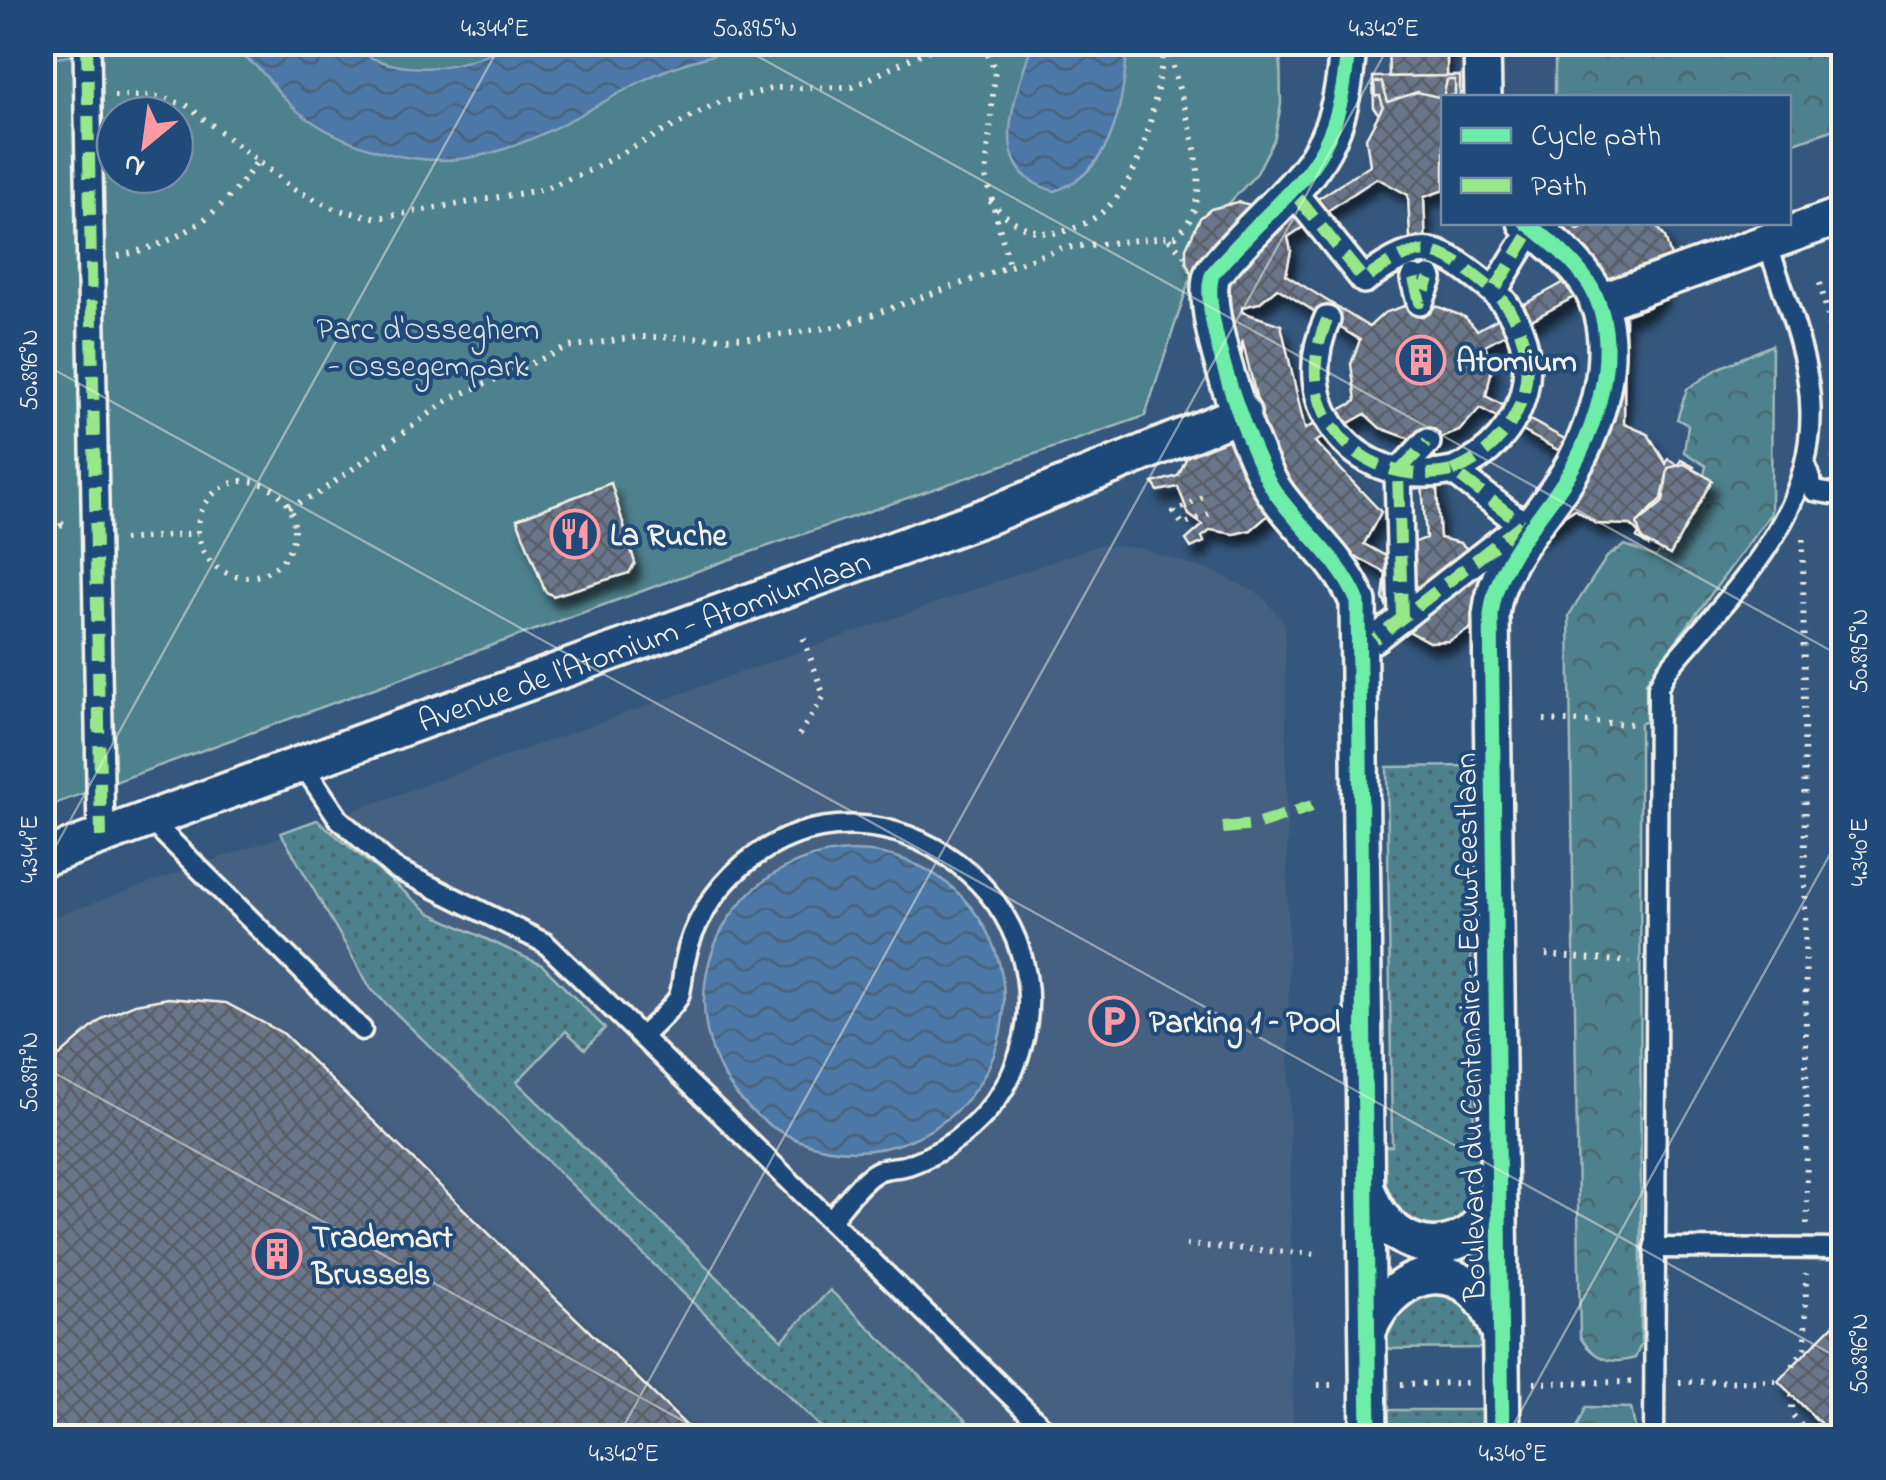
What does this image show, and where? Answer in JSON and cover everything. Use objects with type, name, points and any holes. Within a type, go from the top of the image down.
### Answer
[{"type":"street","points":[[87,42],[100,837]]},
{"type":"street","name":"Boulevard du Centenaire - Eeuwfeestlaan","points":[[1348,42],[1341,111],[1310,172],[1224,260],[1208,284],[1218,347],[1274,490],[1347,575],[1367,639],[1369,1438]]},
{"type":"street","points":[[1482,42],[1483,95]]},
{"type":"street","points":[[1298,198],[1364,280],[1400,254],[1422,265],[1446,254],[1494,292],[1511,312],[1523,338],[1528,365],[1525,393],[1516,419],[1500,441],[1453,471],[1398,473],[1360,456],[1340,438],[1325,414],[1316,359],[1327,320]]},
{"type":"street","points":[[1494,292],[1527,230],[1584,278],[1598,303],[1844,215]]},
{"type":"street","name":"Boulevard du Centenaire - Eeuwfeestlaan","points":[[1502,1438],[1491,615],[1496,587],[1506,564],[1585,445],[1603,377],[1598,303]]},
{"type":"street","name":"Avenue de l'Atomium - Atomiumlaan","points":[[42,858],[990,516],[1242,413]]},
{"type":"street","points":[[1402,618],[1398,473],[1426,442]]},
{"type":"street","points":[[1367,639],[1402,618],[1522,524],[1453,471]]},
{"type":"street","name":"Boulevard du Centenaire - Eeuwfeestlaan","points":[[1366,1188],[1380,1219],[1391,1231],[1421,1245],[1438,1246],[1468,1235],[1481,1224],[1492,1205],[1498,1181]]},
{"type":"street","name":"Boulevard du Centenaire - Eeuwfeestlaan","points":[[1368,1331],[1395,1289],[1410,1281],[1436,1276],[1458,1280],[1477,1292],[1500,1334]]},
{"type":"lane","points":[[1767,242],[1808,378],[1806,468],[1814,491],[1844,496]]},
{"type":"lane","points":[[1654,1438],[1656,726],[1661,678],[1779,533],[1806,468]]},
{"type":"lane","points":[[302,764],[339,819],[394,868],[545,943],[1054,1438]]},
{"type":"lane","points":[[149,820],[362,1030]]},
{"type":"lane","points":[[642,1037],[680,995],[685,957],[708,906],[744,865],[767,849],[819,830],[876,828],[932,845],[980,880],[1004,914],[1022,956],[1027,1015],[1012,1072],[998,1098],[957,1140],[904,1166],[876,1172],[830,1220]]},
{"type":"lane","points":[[1654,1248],[1844,1249]]},
{"type":"path","points":[[989,200],[1017,225],[1049,234],[1086,224],[1105,211],[1138,163],[1168,42]]},
{"type":"path","points":[[289,507],[316,495],[450,399],[569,348],[638,337],[756,338],[840,326],[1009,264],[1089,243],[1169,239],[1190,224],[1202,192],[1168,42]]},
{"type":"path","points":[[42,100],[88,103],[153,96],[186,105],[218,126],[256,163],[314,200],[378,218],[527,194],[582,174],[694,113],[749,92],[806,85],[852,86],[926,51],[970,44],[988,55],[995,70],[986,156],[989,200],[1009,264]]},
{"type":"path","points":[[90,262],[162,246],[204,224],[227,204],[256,163]]},
{"type":"path","points":[[1169,239],[1186,256]]},
{"type":"path","points":[[1820,282],[1844,383]]},
{"type":"path","points":[[1792,1366],[1805,1347],[1803,510],[1844,444]]},
{"type":"path","points":[[240,481],[268,487],[289,507],[294,521],[290,549],[283,561],[259,576],[231,576],[218,569],[200,547],[198,533],[204,504],[213,493],[240,481]]},
{"type":"path","points":[[1208,514],[1183,526],[1174,512],[1209,494]]},
{"type":"path","points":[[42,538],[63,524]]},
{"type":"path","points":[[96,540],[198,533]]},
{"type":"path","points":[[798,736],[824,696],[803,638]]},
{"type":"path","points":[[1544,720],[1656,726]]},
{"type":"path","points":[[1546,955],[1654,964]]},
{"type":"path","points":[[1186,1244],[1318,1254]]},
{"type":"path","points":[[1520,1383],[1778,1381]]},
{"type":"path","points":[[1384,1384],[1484,1383]]},
{"type":"path","points":[[1792,1395],[1792,1414],[1811,1438]]},
{"type":"shaded area","points":[[1099,545],[1139,548],[1217,573],[1261,595],[1285,624],[1293,1437],[43,1438],[43,921]]},
{"type":"green space","name":"Parc d'Osseghem - Ossegempark","points":[[42,43],[1280,43],[1281,104],[1275,137],[1257,173],[1207,227],[1145,416],[725,561],[43,808]]},
{"type":"green space","points":[[1555,43],[1843,43],[1843,126],[1791,144],[1791,95],[1555,95]]},
{"type":"green space","points":[[1772,345],[1771,513],[1646,682],[1646,722],[1640,723],[1641,1344],[1635,1358],[1610,1360],[1597,1355],[1580,1337],[1569,615],[1607,557],[1625,545],[1655,557],[1688,516],[1706,466],[1684,452],[1688,425],[1677,419],[1687,389],[1719,368]]},
{"type":"green space","points":[[1468,766],[1474,1143],[1484,1144],[1482,1197],[1461,1229],[1411,1233],[1383,1192],[1382,1147],[1392,1146],[1387,767]]},
{"type":"green space","points":[[317,820],[430,913],[542,965],[605,1028],[585,1049],[566,1031],[517,1082],[782,1340],[830,1290],[983,1437],[831,1437],[371,989],[281,833]]},
{"type":"green space","points":[[1445,1287],[1479,1312],[1485,1348],[1384,1349],[1395,1305]]},
{"type":"green space","points":[[1586,1407],[1631,1408],[1637,1437],[1573,1437]]},
{"type":"green space","points":[[1386,1410],[1486,1410],[1487,1437],[1385,1438]]},
{"type":"water","points":[[42,43],[157,43],[55,58],[43,57]]},
{"type":"water","points":[[190,43],[343,43],[384,62],[426,68],[468,61],[511,43],[778,43],[689,62],[640,82],[521,143],[470,158],[444,160],[380,151],[337,135],[299,112],[246,58],[228,50]]},
{"type":"water","points":[[1032,43],[1128,43],[1119,108],[1104,149],[1076,181],[1055,191],[1032,182],[1018,167],[1011,150],[1013,107]]},
{"type":"water","points":[[854,851],[883,854],[911,863],[960,895],[992,944],[1001,972],[1001,1030],[992,1058],[960,1107],[911,1139],[883,1148],[854,1151],[825,1148],[797,1139],[748,1107],[716,1058],[707,1030],[704,1001],[707,972],[716,944],[748,895],[797,863],[825,854]]},
{"type":"building","points":[[1388,42],[1447,42],[1447,76],[1389,77]]},
{"type":"building","points":[[1460,76],[1460,95],[1441,95],[1441,115],[1417,109],[1386,121],[1374,109],[1373,77]]},
{"type":"building","name":"Atomium","points":[[1447,80],[1455,80],[1455,95],[1444,95]]},
{"type":"building","name":"Atomium","points":[[1374,82],[1382,82],[1388,102],[1417,92],[1441,98],[1441,191],[1424,197],[1428,303],[1465,317],[1477,330],[1570,279],[1537,225],[1571,225],[1579,230],[1584,225],[1656,225],[1665,237],[1672,260],[1661,295],[1648,307],[1625,315],[1624,424],[1648,434],[1666,464],[1668,459],[1678,465],[1681,460],[1694,467],[1689,476],[1668,470],[1662,499],[1638,522],[1654,537],[1649,546],[1637,538],[1639,534],[1631,525],[1596,524],[1575,509],[1483,569],[1488,586],[1470,629],[1449,641],[1429,642],[1394,623],[1383,598],[1386,573],[1357,557],[1354,564],[1274,510],[1251,530],[1234,534],[1211,530],[1202,537],[1204,542],[1191,548],[1186,540],[1203,525],[1189,515],[1178,487],[1158,491],[1153,483],[1178,476],[1192,446],[1227,429],[1197,287],[1186,262],[1186,248],[1200,218],[1211,209],[1238,202],[1264,208],[1281,223],[1370,165],[1366,138],[1383,106],[1380,96],[1375,96]],"holes":[[[1377,178],[1408,195],[1413,303],[1384,313],[1369,327],[1286,275],[1291,251],[1288,237]],[[1277,288],[1360,340],[1351,364],[1356,401],[1305,429],[1281,325],[1242,312],[1242,307],[1259,303]],[[1578,295],[1600,311],[1574,444],[1486,396],[1492,368],[1485,345]],[[1242,339],[1268,445],[1240,431]],[[1480,408],[1567,455],[1567,497],[1476,556],[1460,543],[1440,538],[1434,441],[1459,431]],[[1365,414],[1380,428],[1419,442],[1426,538],[1408,545],[1393,560],[1364,544],[1381,512],[1315,442]]]},
{"type":"building","points":[[1684,464],[1712,480],[1670,555],[1642,540],[1637,524],[1663,502],[1668,468]]},
{"type":"building","points":[[611,483],[635,563],[629,573],[553,596],[545,591],[517,519]]},
{"type":"building","name":"Trademart Brussels","points":[[168,998],[226,1003],[284,1034],[699,1438],[42,1438],[42,1071],[104,1017],[135,1004]]},
{"type":"building","points":[[1844,1314],[1844,1438],[1835,1438],[1778,1381]]},
{"type":"marked path","points":[[87,42],[101,837]]},
{"type":"marked path","points":[[1298,198],[1364,280],[1402,257],[1431,252],[1459,264],[1494,291],[1527,237]]},
{"type":"marked path","points":[[1414,279],[1420,302],[1429,279]]},
{"type":"marked path","points":[[1453,471],[1479,457],[1499,439],[1524,392],[1527,366],[1523,340],[1512,315],[1494,291]]},
{"type":"marked path","points":[[1327,320],[1317,353],[1317,384],[1325,412],[1340,436],[1361,455],[1388,468],[1419,474],[1453,471],[1522,524],[1375,639]]},
{"type":"marked path","points":[[1402,618],[1398,473],[1427,442]]},
{"type":"marked path","points":[[1223,828],[1256,825],[1312,806]]},
{"type":"cycle path","points":[[1348,42],[1344,86],[1335,121],[1322,149],[1287,195],[1213,273],[1210,291],[1212,317],[1229,383],[1265,475],[1331,558],[1358,602],[1369,1438]]},
{"type":"cycle path","points":[[1502,1438],[1491,615],[1494,596],[1509,561],[1563,483],[1586,439],[1596,414],[1606,361],[1601,310],[1591,287],[1570,260],[1530,225]]},
{"type":"place","name":"Atomium","points":[[1421,360]]},
{"type":"place","name":"La Ruche","points":[[575,534]]},
{"type":"place","name":"Parking 1 – Pool","points":[[1114,1021]]},
{"type":"place","name":"Trademart Brussels","points":[[277,1254]]}]
